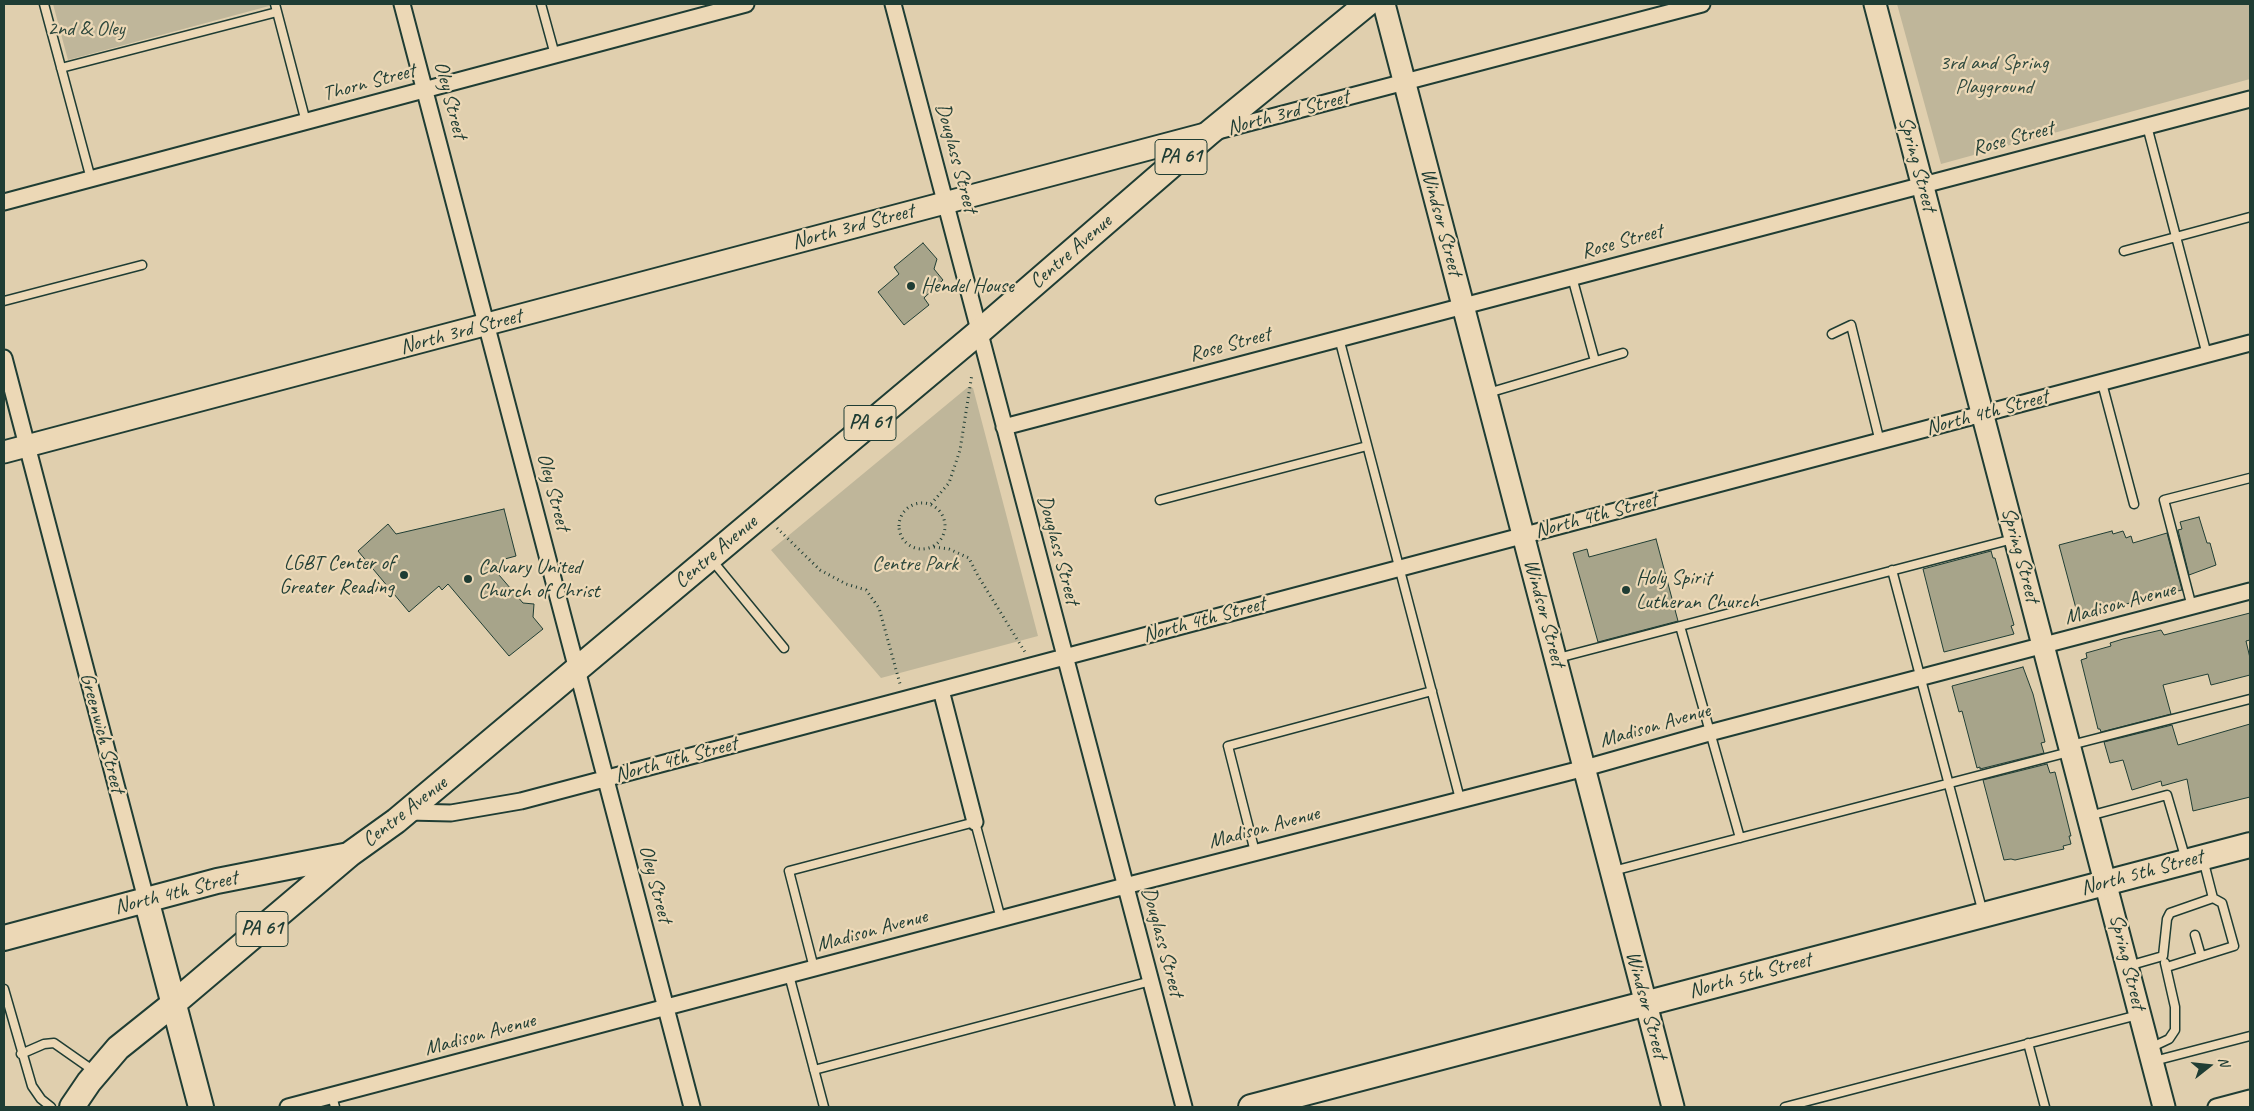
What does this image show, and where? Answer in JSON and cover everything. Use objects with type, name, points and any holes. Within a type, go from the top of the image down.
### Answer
[{"type":"main road","name":"Centre Avenue","points":[[72,1107],[97,1072],[118,1048],[174,1004],[350,854],[408,812],[979,332],[1209,133],[1367,4]]},
{"type":"main road","name":"Windsor Street","points":[[1384,4],[1673,1107]]},
{"type":"main road","name":"Spring Street","points":[[1875,4],[2164,1107]]},
{"type":"main road","name":"North 3rd Street","points":[[4,452],[1209,133]]},
{"type":"main road","name":"North 5th Street","points":[[1251,1107],[2250,845]]},
{"type":"main road","name":"North 4th Street","points":[[4,938],[217,881],[350,854]]},
{"type":"main road","name":"Greenwich Street","points":[[146,899],[201,1107]]},
{"type":"street","name":"Oley Street","points":[[402,4],[692,1107]]},
{"type":"street","name":"Thorn Street","points":[[4,202],[746,4]]},
{"type":"street","name":"Douglass Street","points":[[893,4],[1184,1107]]},
{"type":"street","name":"North 3rd Street","points":[[1209,133],[1702,4]]},
{"type":"street","name":"Rose Street","points":[[1004,426],[2250,99]]},
{"type":"street","name":"North 4th Street","points":[[408,812],[451,813],[521,801],[2250,343]]},
{"type":"street","name":"Greenwich Street","points":[[4,358],[146,899]]},
{"type":"street","name":"Madison Avenue","points":[[288,1107],[333,1102],[814,968],[1255,852],[1585,768],[1709,733],[2250,591]]},
{"type":"street","points":[[941,690],[976,822]]},
{"type":"street","points":[[2216,1107],[2250,1098]]},
{"type":"lane","points":[[44,4],[91,179]]},
{"type":"lane","points":[[275,4],[306,122]]},
{"type":"lane","points":[[541,4],[555,55]]},
{"type":"lane","points":[[61,68],[277,12]]},
{"type":"lane","points":[[2147,126],[2207,355]]},
{"type":"lane","points":[[2124,251],[2250,217]]},
{"type":"lane","points":[[4,301],[142,265]]},
{"type":"lane","points":[[1572,277],[1595,361]]},
{"type":"lane","points":[[1832,334],[1851,326],[1880,442]]},
{"type":"lane","points":[[1339,338],[1460,799]]},
{"type":"lane","points":[[1486,394],[1623,353]]},
{"type":"lane","points":[[2102,383],[2134,504]]},
{"type":"lane","points":[[1160,500],[1367,446]]},
{"type":"lane","points":[[2192,607],[2164,500],[2250,478]]},
{"type":"lane","points":[[1556,658],[2015,538]]},
{"type":"lane","points":[[710,558],[784,648]]},
{"type":"lane","points":[[1892,570],[1984,915]]},
{"type":"lane","points":[[1680,626],[1740,838]]},
{"type":"lane","points":[[1255,852],[1228,746],[1432,691]]},
{"type":"lane","points":[[1612,872],[1948,783],[2250,699]]},
{"type":"lane","points":[[2088,816],[2167,795],[2194,860],[2213,898],[2222,903],[2234,946],[2167,967]]},
{"type":"lane","points":[[814,968],[789,871],[976,822],[1001,919]]},
{"type":"lane","points":[[2150,1055],[2169,1039],[2175,1030],[2175,1007],[2164,956],[2167,919],[2170,913],[2188,910],[2213,898]]},
{"type":"lane","points":[[2195,936],[2201,956]]},
{"type":"lane","points":[[2128,966],[2164,956]]},
{"type":"lane","points":[[789,975],[824,1107]]},
{"type":"lane","points":[[814,1070],[1151,981]]},
{"type":"lane","points":[[4,989],[32,1086],[51,1107]]},
{"type":"lane","points":[[1785,1107],[2140,1014]]},
{"type":"lane","points":[[2150,1055],[2250,1036]]},
{"type":"lane","points":[[22,1054],[44,1044],[54,1043],[97,1072]]},
{"type":"lane","points":[[2028,1044],[2045,1107]]},
{"type":"path","points":[[931,504],[949,483],[960,450],[973,371]]},
{"type":"path","points":[[934,547],[942,538],[946,524],[940,511],[931,504],[920,502],[908,507],[901,516],[898,528],[902,538],[911,547],[922,550],[934,547],[949,549],[969,558],[978,576],[1033,665]]},
{"type":"path","points":[[762,514],[820,570],[846,584],[866,590],[879,608],[904,700]]},
{"type":"green space","name":"2nd & Oley","points":[[53,4],[269,4],[269,6],[68,60]]},
{"type":"green space","name":"3rd and Spring Playground","points":[[1897,4],[2250,4],[2250,79],[1941,164]]},
{"type":"green space","name":"Centre Park","points":[[968,387],[973,388],[1038,636],[881,678],[771,550]]},
{"type":"building","name":"Hendel House","points":[[923,243],[937,259],[934,269],[943,280],[924,298],[929,305],[904,325],[878,292],[899,274],[894,267]]},
{"type":"building","name":"Calvary United Church of Christ","points":[[504,509],[516,556],[501,560],[507,568],[499,575],[523,603],[534,604],[533,617],[543,629],[509,656],[448,584],[442,590],[439,586],[409,612],[358,551],[388,524],[396,534]]},
{"type":"building","points":[[2199,517],[2207,543],[2210,543],[2216,565],[2189,575],[2178,530],[2182,529],[2180,522]]},
{"type":"building","points":[[2112,531],[2113,534],[2123,531],[2126,538],[2131,536],[2133,543],[2167,533],[2182,590],[2078,616],[2059,545]]},
{"type":"building","name":"Holy Spirit Lutheran Church","points":[[1656,539],[1678,621],[1598,642],[1573,553],[1587,549],[1589,557]]},
{"type":"building","points":[[1991,551],[1993,558],[1995,558],[2014,625],[2011,626],[2014,634],[1944,652],[1923,569]]},
{"type":"building","points":[[2250,613],[2250,640],[2246,641],[2250,658],[2250,675],[2211,685],[2208,674],[2163,685],[2171,714],[2101,732],[2098,729],[2081,660],[2087,658],[2086,653],[2111,646],[2110,643],[2123,639],[2161,630],[2164,635]]},
{"type":"building","points":[[2023,667],[2033,694],[2045,742],[2041,743],[2044,753],[1980,769],[1980,767],[1977,768],[1962,711],[1959,712],[1952,686]]},
{"type":"building","points":[[2250,724],[2250,797],[2193,811],[2187,779],[2162,786],[2161,781],[2132,790],[2123,760],[2110,763],[2104,742],[2172,725],[2178,745]]},
{"type":"building","points":[[2047,764],[2050,773],[2055,772],[2071,836],[2069,836],[2071,844],[2063,846],[2064,849],[2015,860],[2004,860],[1983,780]]},
{"type":"place","name":"Hendel House","points":[[911,286]]},
{"type":"place","name":"LGBT Center of Greater Reading","points":[[404,575]]},
{"type":"place","name":"Calvary United Church of Christ","points":[[468,579]]},
{"type":"place","name":"Holy Spirit Lutheran Church","points":[[1626,590]]}]
